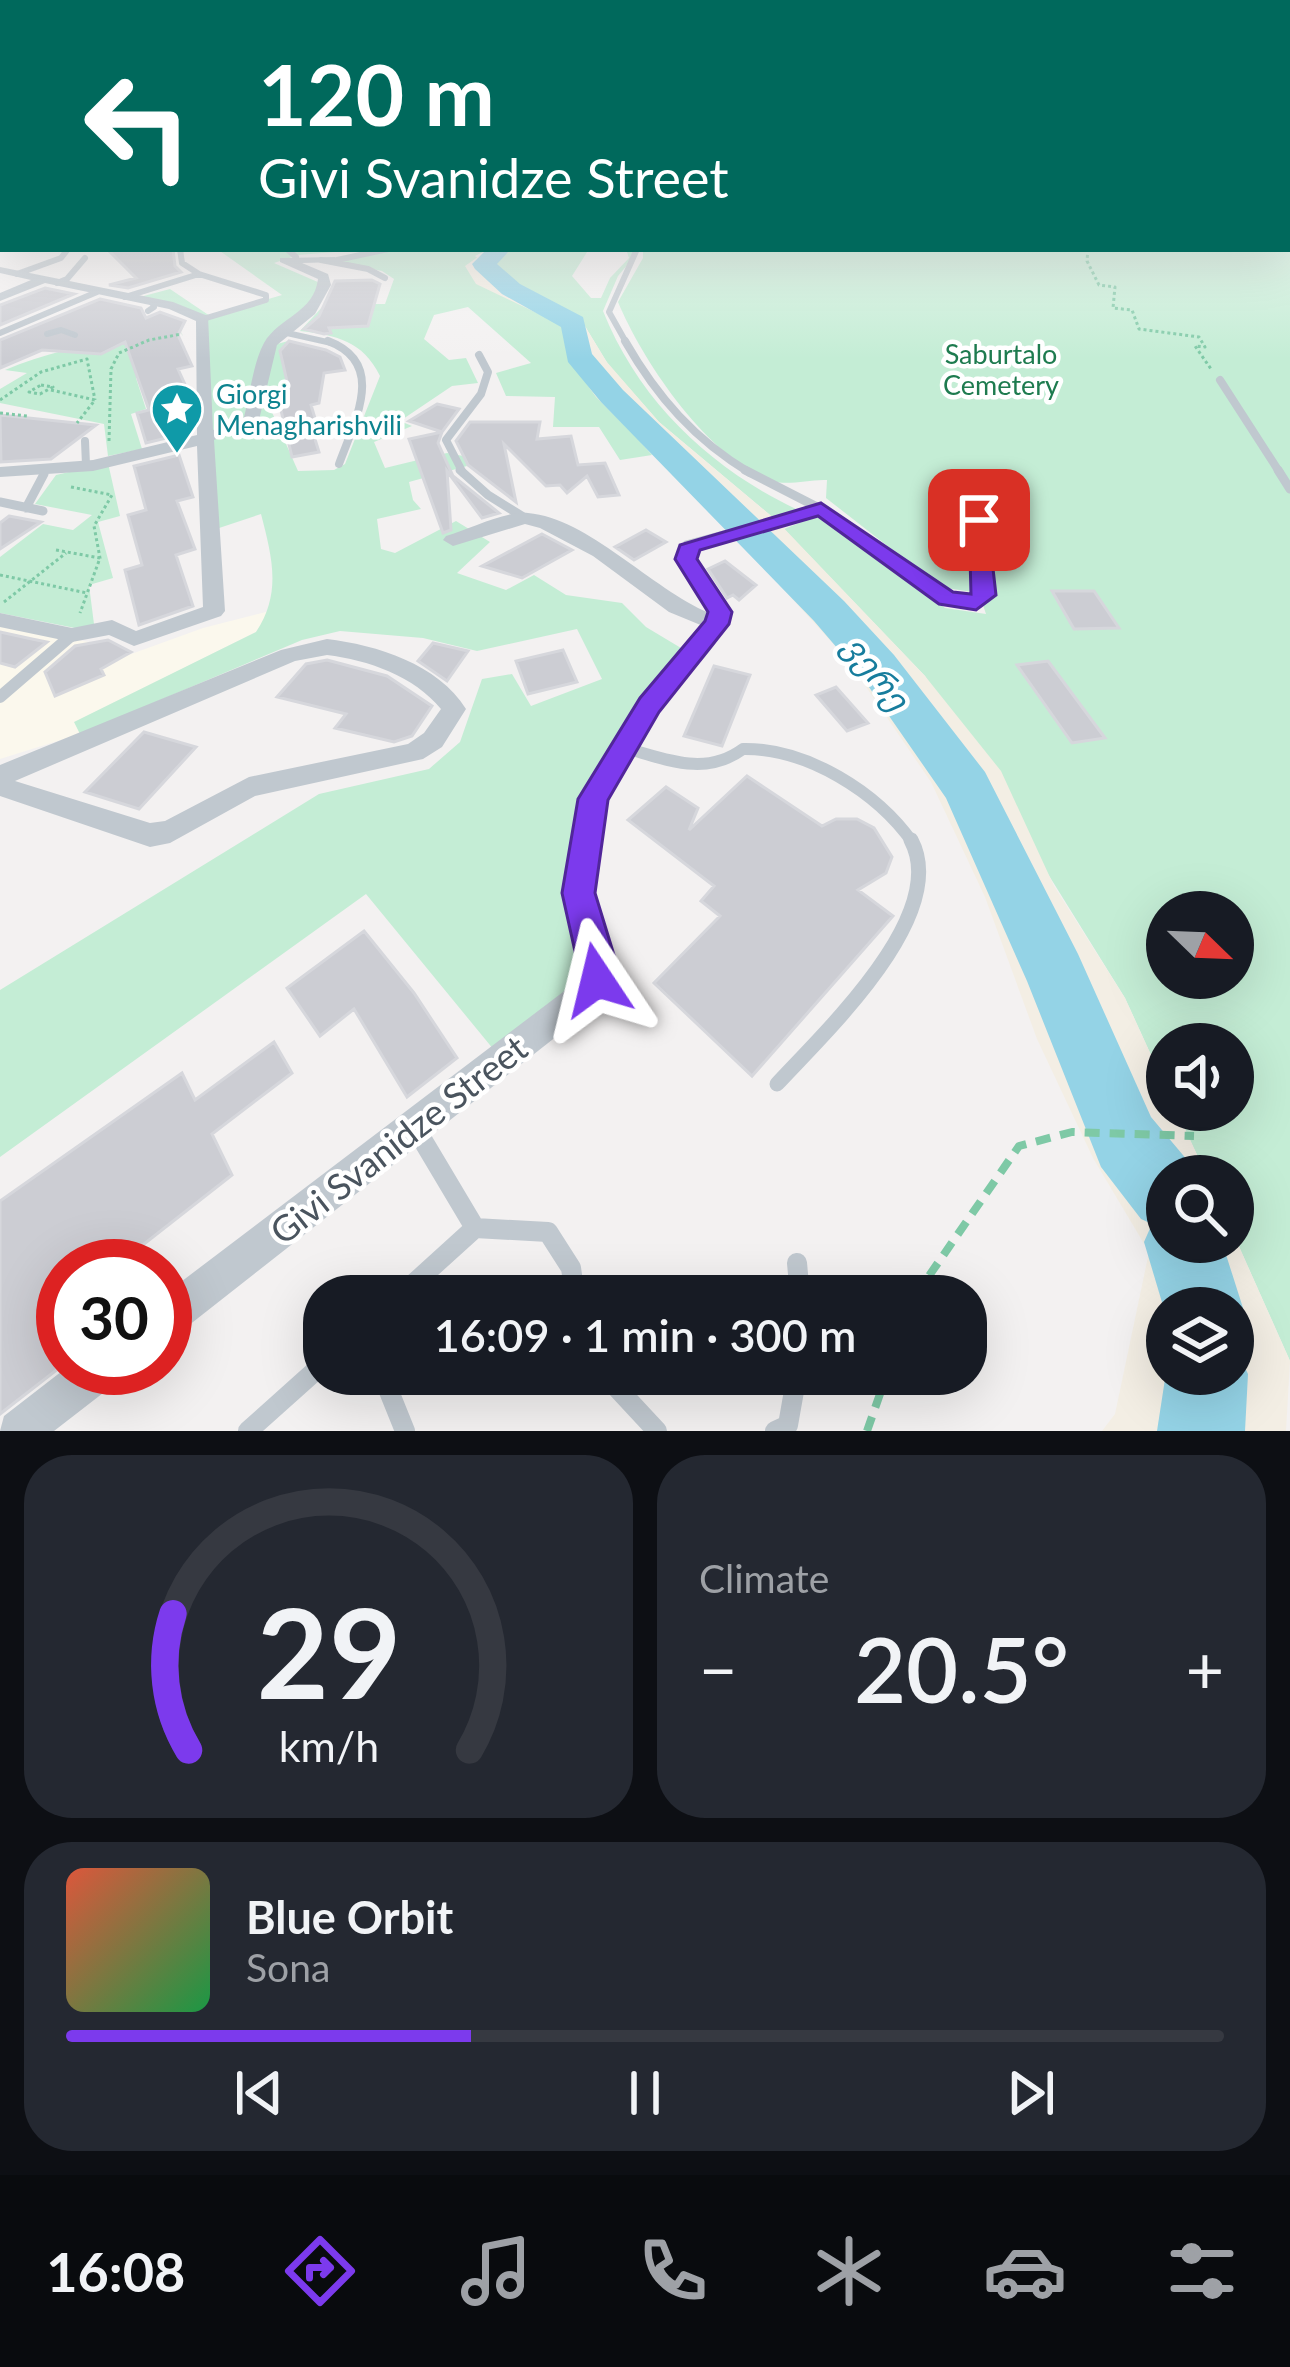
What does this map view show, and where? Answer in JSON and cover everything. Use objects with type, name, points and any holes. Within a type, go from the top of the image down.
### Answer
[{"type":"street","points":[[0,472],[43,478],[208,436],[250,420],[267,350],[310,311],[326,284],[316,273],[284,263],[292,253],[328,260]]},
{"type":"street","points":[[0,620],[72,635],[112,627],[134,638],[214,610],[201,325],[187,310],[6,273]]},
{"type":"street","points":[[0,297],[50,282]]},
{"type":"street","points":[[453,540],[525,518],[547,524],[600,552],[676,607],[717,624],[720,612],[686,559],[691,545],[821,509],[947,599],[976,602],[985,595],[979,520]]},
{"type":"street","name":"Givi Svanidze Street","points":[[192,1298],[597,980],[597,955],[578,893],[593,799],[650,705],[717,624]]},
{"type":"street","points":[[0,776],[289,655],[326,647],[392,664],[443,688],[454,709],[433,740],[414,752],[249,787],[170,832],[150,835],[0,786]]},
{"type":"street","points":[[19,1431],[66,1395]]},
{"type":"lane","points":[[6,273],[61,258],[66,252]]},
{"type":"lane","points":[[180,252],[182,262],[199,274],[266,295],[266,300],[201,325]]},
{"type":"lane","points":[[328,260],[372,252]]},
{"type":"lane","points":[[637,252],[609,312],[656,395],[691,434],[748,476],[821,509]]},
{"type":"lane","points":[[50,282],[67,279],[86,258]]},
{"type":"lane","points":[[328,260],[381,272],[386,278]]},
{"type":"lane","points":[[124,297],[199,274]]},
{"type":"lane","points":[[0,333],[97,292]]},
{"type":"lane","points":[[47,334],[61,330],[75,335]]},
{"type":"lane","points":[[286,333],[327,338],[358,356],[368,383],[338,464]]},
{"type":"lane","points":[[479,356],[488,372],[481,394],[446,440],[446,448],[471,483],[525,518]]},
{"type":"lane","points":[[1220,380],[1290,489]]},
{"type":"lane","points":[[85,441],[86,465]]},
{"type":"lane","points":[[26,508],[43,478]]},
{"type":"lane","points":[[0,502],[43,511]]},
{"type":"lane","points":[[0,697],[72,635]]},
{"type":"lane","points":[[625,748],[710,769],[729,763],[743,749],[788,754],[846,782],[891,818],[916,847],[923,876],[915,906],[876,970],[777,1084]]},
{"type":"lane","points":[[415,1127],[475,1228]]},
{"type":"lane","points":[[423,1275],[475,1228],[548,1232],[572,1275]]},
{"type":"lane","points":[[797,1263],[798,1275]]},
{"type":"lane","points":[[248,1431],[303,1383]]},
{"type":"lane","points":[[390,1395],[405,1431]]},
{"type":"lane","points":[[624,1395],[657,1431]]},
{"type":"lane","points":[[775,1431],[788,1425],[793,1395]]},
{"type":"path","points":[[1088,252],[1100,285],[1115,287],[1114,308],[1132,310],[1139,329],[1199,337],[1205,346],[1195,346],[1220,380]]},
{"type":"path","points":[[108,460],[111,369],[119,352],[201,325]]},
{"type":"path","points":[[0,400],[41,372],[87,358],[95,400],[77,423]]},
{"type":"path","points":[[51,390],[95,400]]},
{"type":"path","points":[[0,413],[27,416]]},
{"type":"path","points":[[43,478],[112,495],[94,526],[100,559],[72,635]]},
{"type":"path","points":[[56,550],[100,559]]},
{"type":"path","points":[[0,606],[67,553]]},
{"type":"path","points":[[0,575],[87,592]]},
{"type":"path","points":[[930,1275],[1019,1146],[1072,1132],[1194,1136]]},
{"type":"path","points":[[867,1431],[880,1395]]},
{"type":"shaded area","points":[[270,611],[256,632],[75,722],[80,734],[0,759],[0,623],[88,642],[123,657],[203,628]]},
{"type":"green space","points":[[221,252],[335,252],[298,255],[274,263],[320,283],[310,305],[269,342],[247,419],[212,433],[202,323],[177,306],[136,298],[170,289],[210,316],[282,295]]},
{"type":"green space","points":[[373,252],[483,252],[475,256],[562,325],[572,365],[652,455],[620,460],[599,427],[553,427],[555,397],[506,396],[496,373],[531,363],[468,307],[434,315],[424,339],[449,360],[466,358],[478,383],[452,386],[400,421],[412,426],[374,442],[385,468],[447,453],[463,456],[467,466],[409,482],[413,500],[421,509],[377,519],[381,549],[395,553],[456,521],[490,542],[457,573],[506,590],[534,575],[566,595],[622,603],[646,627],[686,651],[650,692],[583,791],[562,892],[588,960],[576,983],[494,1050],[366,894],[0,1157],[0,990],[319,794],[429,769],[460,742],[482,679],[512,674],[531,706],[602,679],[577,629],[477,651],[423,638],[340,631],[302,640],[80,734],[74,722],[256,632],[264,617],[272,574],[261,514],[210,531],[212,438],[250,423],[277,344],[292,340],[283,346],[286,389],[269,393],[267,401],[298,471],[334,470],[345,464],[380,376],[357,347],[300,331],[325,304],[385,304],[394,279],[382,271],[330,261]]},
{"type":"green space","points":[[508,252],[587,252],[572,276],[591,298],[601,298],[610,278],[629,258],[627,252],[633,252],[603,311],[636,374],[707,452],[796,509],[776,520],[659,422],[608,364],[580,318],[498,274],[491,263]]},
{"type":"green space","name":"Saburtalo Cemetery","points":[[643,252],[1290,252],[1290,1361],[1246,1263],[1254,1263],[1254,1155],[1197,1155],[1186,1131],[1254,1131],[1254,1023],[1146,1023],[1146,1044],[1125,998],[925,676],[784,529],[820,515],[945,608],[986,614],[979,593],[940,587],[826,498],[827,480],[773,481],[725,453],[661,379],[618,302]]},
{"type":"green space","points":[[122,333],[150,374],[136,378],[146,409],[131,414],[142,449],[108,456],[104,424],[0,403],[0,389],[27,373],[5,370]]},
{"type":"green space","points":[[108,463],[120,516],[98,522],[113,578],[89,585],[95,632],[0,613],[0,557],[43,524],[73,530],[92,515],[35,504],[56,475]]},
{"type":"sand","points":[[485,252],[508,252],[491,263],[498,274],[580,318],[606,361],[659,422],[776,520],[925,676],[1001,771],[1054,886],[1125,998],[1146,1044],[1146,1131],[1186,1131],[1197,1155],[1146,1155],[1146,1247],[1093,1158],[1037,1039],[985,897],[931,782],[847,659],[733,534],[596,397],[572,364],[562,325],[476,284],[465,266]]},
{"type":"sand","points":[[1147,1263],[1246,1263],[1290,1361],[1286,1431],[1102,1431],[1115,1414]]},
{"type":"building","points":[[110,252],[173,252],[181,272],[128,288],[109,285],[136,278]]},
{"type":"building","points":[[335,281],[380,284],[368,326],[329,328],[331,333],[324,334],[304,329],[319,316]]},
{"type":"building","points":[[45,288],[74,294],[0,325],[0,305]]},
{"type":"building","points":[[100,299],[141,308],[146,318],[160,312],[185,321],[178,335],[192,366],[178,369],[192,400],[179,403],[191,432],[146,443],[137,413],[149,410],[125,342],[101,354],[42,350],[0,368],[0,340]]},
{"type":"building","points":[[289,341],[340,357],[345,370],[324,373],[319,403],[311,405],[320,435],[314,436],[319,452],[292,457],[276,389],[288,386],[280,351]]},
{"type":"building","points":[[437,404],[459,409],[442,432],[409,421]]},
{"type":"building","points":[[0,415],[96,425],[51,459],[1,462]]},
{"type":"building","points":[[470,422],[540,422],[537,439],[571,436],[578,465],[605,463],[619,495],[598,497],[587,476],[567,493],[560,485],[546,486],[504,444],[516,502],[468,465],[456,441]]},
{"type":"building","points":[[442,432],[438,443],[453,476],[499,513],[482,518],[447,471],[451,530],[443,533],[409,439]]},
{"type":"building","points":[[179,455],[193,497],[177,501],[195,549],[176,555],[193,606],[139,625],[125,570],[142,565],[128,515],[146,510],[134,466]]},
{"type":"building","points":[[9,516],[41,522],[0,549],[0,523]]},
{"type":"building","points":[[646,530],[666,542],[634,560],[615,547]]},
{"type":"building","points":[[542,534],[572,550],[522,578],[482,566]]},
{"type":"building","points":[[725,561],[756,585],[739,600],[733,595],[727,598],[708,569]]},
{"type":"building","points":[[1052,591],[1094,591],[1119,628],[1074,629]]},
{"type":"building","points":[[0,632],[47,642],[15,667],[0,663]]},
{"type":"building","points":[[108,640],[131,652],[101,669],[104,675],[55,696],[45,672],[75,646]]},
{"type":"building","points":[[433,643],[468,651],[447,681],[418,661]]},
{"type":"building","points":[[563,650],[577,682],[528,694],[516,661]]},
{"type":"building","points":[[327,660],[387,676],[432,706],[412,736],[394,742],[335,728],[346,714],[277,697],[306,664]]},
{"type":"building","points":[[1048,661],[1105,738],[1072,743],[1017,665]]},
{"type":"building","points":[[714,666],[750,675],[722,746],[684,736]]},
{"type":"building","points":[[836,687],[868,723],[847,731],[816,695]]},
{"type":"building","points":[[144,732],[196,747],[139,809],[85,792]]},
{"type":"building","points":[[747,776],[822,826],[836,819],[857,819],[874,828],[892,857],[886,873],[858,890],[893,916],[752,1076],[654,983],[720,916],[701,901],[714,886],[628,820],[666,787],[698,808],[689,830]]},
{"type":"building","points":[[364,931],[414,993],[457,1058],[407,1097],[354,1009],[320,1036],[287,988]]},
{"type":"building","points":[[274,1042],[292,1073],[212,1134],[232,1175],[150,1239],[36,1239],[36,1386],[0,1414],[0,1201],[182,1073],[195,1100]]},
{"type":"waterway","name":"ვერე","points":[[497,252],[483,264],[511,289],[574,323],[578,356],[612,396],[829,611],[878,666],[967,787],[1056,975],[1126,1142],[1146,1167]]},
{"type":"waterway","name":"ვერე","points":[[1189,1263],[1197,1287]]},
{"type":"waterway","name":"ვერე","points":[[1201,1431],[1204,1395]]},
{"type":"place","name":"Giorgi Menagharishvili","points":[[177,455]]},
{"type":"route","points":[[597,980],[597,955],[578,893],[593,799],[650,705],[717,624],[720,612],[686,559],[691,545],[821,509],[947,599],[976,602],[985,595],[979,520]]}]
